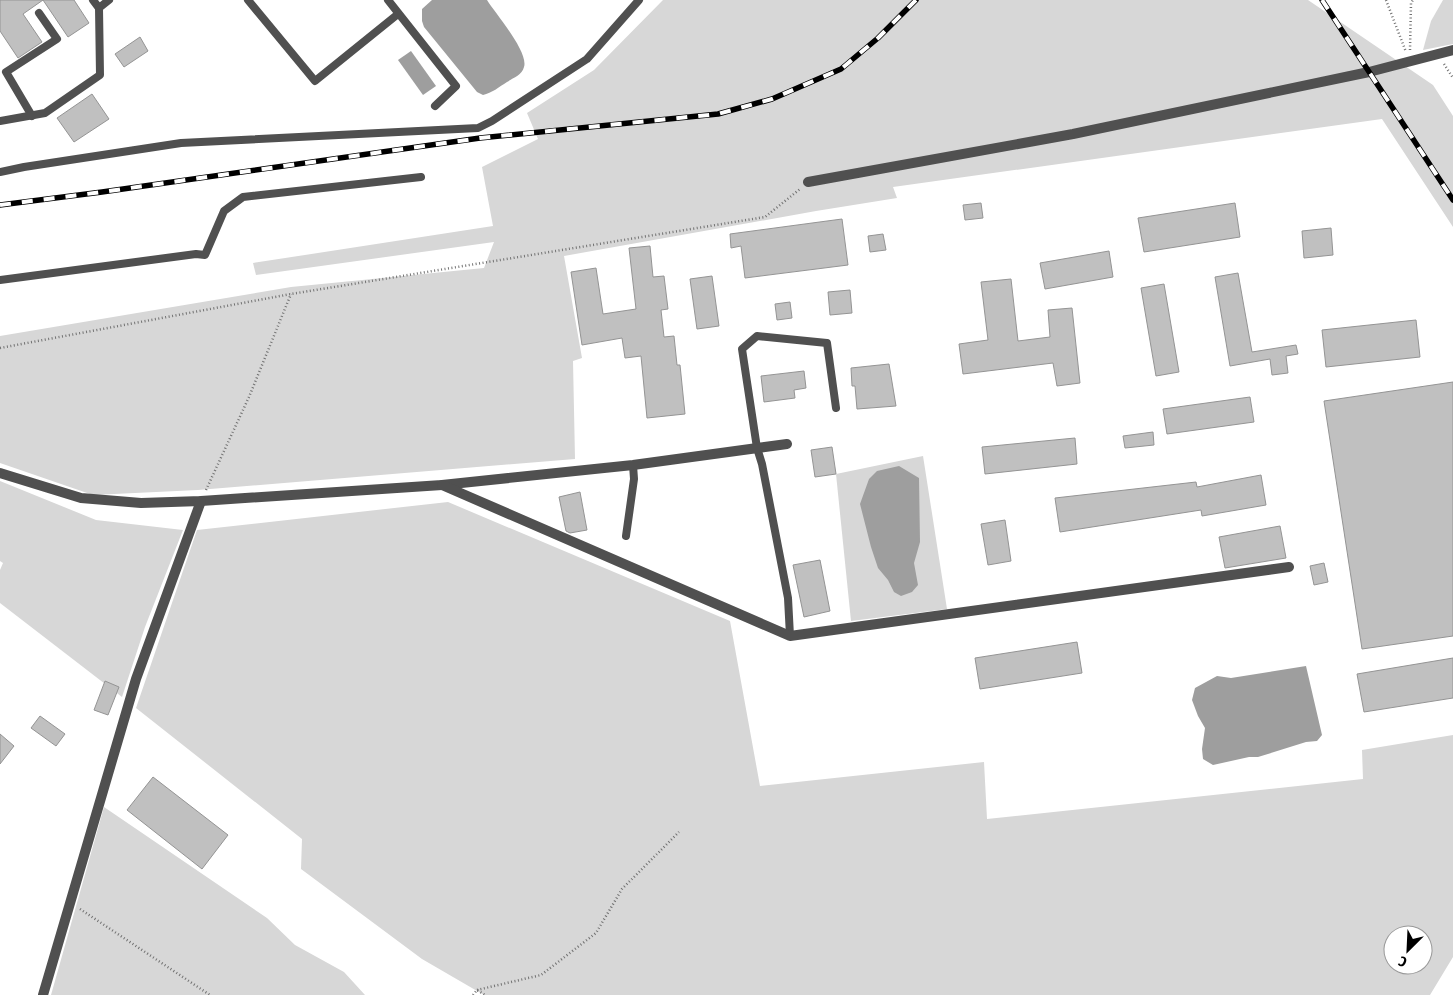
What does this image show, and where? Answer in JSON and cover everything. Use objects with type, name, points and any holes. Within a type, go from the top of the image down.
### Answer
[{"type":"street","points":[[808,182],[1073,134],[1369,72],[1453,50]]},
{"type":"street","points":[[0,473],[81,498],[140,503],[201,501],[442,485],[633,465],[786,444]]},
{"type":"street","points":[[442,485],[790,636],[1289,567]]},
{"type":"street","points":[[43,995],[136,678],[201,501]]},
{"type":"lane","points":[[0,122],[45,113],[100,75],[99,8],[93,0]]},
{"type":"lane","points":[[99,8],[109,0]]},
{"type":"lane","points":[[248,0],[315,81],[398,14]]},
{"type":"lane","points":[[388,0],[456,86],[435,106]]},
{"type":"lane","points":[[0,172],[181,143],[478,128],[492,121],[587,59],[638,0]]},
{"type":"lane","points":[[32,116],[6,72],[57,39],[39,13]]},
{"type":"lane","points":[[0,280],[196,254],[205,255],[224,211],[243,198],[420,177]]},
{"type":"lane","points":[[790,636],[788,598],[762,464],[757,448],[742,349],[757,336],[827,343],[836,408]]},
{"type":"lane","points":[[626,536],[634,479],[633,465]]},
{"type":"path","points":[[1386,0],[1409,61]]},
{"type":"path","points":[[1409,61],[1411,3],[1413,0]]},
{"type":"path","points":[[1444,64],[1453,78]]},
{"type":"path","points":[[0,348],[291,294],[765,217],[808,182]]},
{"type":"path","points":[[201,501],[249,397],[291,294]]},
{"type":"path","points":[[472,995],[477,990],[541,975],[596,933],[622,890],[678,832]]},
{"type":"path","points":[[70,902],[210,995]]},
{"type":"path","points":[[477,990],[485,995]]},
{"type":"shaded area","points":[[432,0],[487,0],[517,43],[524,60],[524,67],[521,72],[489,93],[483,95],[477,92],[424,27],[422,9]]},
{"type":"shaded area","points":[[663,0],[1308,0],[1433,85],[1453,116],[1453,227],[1382,119],[893,187],[897,198],[564,256],[582,358],[573,361],[575,459],[198,490],[93,495],[0,463],[0,336],[291,287],[484,268],[494,242],[256,275],[253,263],[493,226],[482,167],[538,139],[527,113],[594,70]]},
{"type":"shaded area","points":[[1443,0],[1453,0],[1453,44],[1423,50],[1431,21]]},
{"type":"shaded area","points":[[411,51],[436,86],[423,95],[398,60]]},
{"type":"shaded area","points":[[923,456],[947,609],[851,621],[836,474]]},
{"type":"shaded area","points":[[899,466],[919,478],[920,542],[914,563],[918,585],[912,592],[901,596],[894,592],[888,580],[878,568],[860,504],[869,479],[877,471]]},
{"type":"shaded area","points":[[0,481],[96,520],[183,530],[145,627],[122,697],[0,603],[0,570],[3,563],[0,561]]},
{"type":"shaded area","points":[[448,502],[730,621],[760,786],[984,762],[987,819],[1363,779],[1362,750],[1453,735],[1453,957],[1430,995],[484,995],[422,959],[301,869],[302,839],[136,708],[197,530]]},
{"type":"shaded area","points":[[1306,666],[1322,735],[1317,741],[1306,742],[1258,757],[1249,757],[1213,765],[1203,759],[1202,749],[1205,728],[1192,700],[1195,688],[1217,676],[1231,678]]},
{"type":"shaded area","points":[[104,807],[267,918],[295,945],[344,972],[365,995],[51,995]]},
{"type":"building","points":[[0,0],[43,0],[23,14],[42,42],[18,58],[0,31]]},
{"type":"building","points":[[43,0],[74,0],[89,23],[68,37]]},
{"type":"building","points":[[140,37],[148,51],[124,67],[115,54]]},
{"type":"building","points":[[92,94],[109,119],[74,142],[57,118]]},
{"type":"building","points":[[981,203],[983,218],[965,220],[963,205]]},
{"type":"building","points":[[1235,203],[1240,237],[1144,252],[1138,218]]},
{"type":"building","points":[[842,219],[848,265],[745,278],[741,246],[731,248],[730,234]]},
{"type":"building","points":[[1331,228],[1333,255],[1304,258],[1302,231]]},
{"type":"building","points":[[883,234],[886,250],[870,252],[868,236]]},
{"type":"building","points":[[650,246],[653,277],[664,276],[668,309],[661,310],[664,337],[674,336],[677,365],[680,365],[685,414],[647,418],[641,356],[625,358],[622,338],[582,345],[571,272],[596,268],[603,314],[636,309],[629,248]]},
{"type":"building","points":[[1109,251],[1113,277],[1045,289],[1040,263]]},
{"type":"building","points":[[1238,273],[1252,352],[1296,345],[1298,354],[1286,356],[1288,373],[1272,375],[1270,359],[1230,366],[1215,277]]},
{"type":"building","points":[[712,276],[719,326],[697,329],[690,279]]},
{"type":"building","points":[[1011,279],[1018,341],[1050,337],[1048,310],[1072,308],[1080,383],[1057,386],[1053,363],[963,374],[959,344],[988,340],[981,282]]},
{"type":"building","points":[[1164,284],[1179,372],[1156,376],[1141,288]]},
{"type":"building","points":[[850,290],[852,313],[830,315],[828,292]]},
{"type":"building","points":[[790,302],[792,318],[777,320],[775,304]]},
{"type":"building","points":[[1416,320],[1420,357],[1326,367],[1322,330]]},
{"type":"building","points":[[889,364],[896,406],[857,409],[855,386],[852,386],[851,368]]},
{"type":"building","points":[[804,371],[806,388],[794,390],[795,398],[764,402],[761,376]]},
{"type":"building","points":[[1453,382],[1453,636],[1362,649],[1324,401]]},
{"type":"building","points":[[1250,397],[1254,422],[1167,434],[1163,409]]},
{"type":"building","points":[[1153,432],[1154,445],[1125,448],[1123,436]]},
{"type":"building","points":[[1075,438],[1077,464],[985,474],[982,447]]},
{"type":"building","points":[[832,447],[836,474],[815,477],[811,450]]},
{"type":"building","points":[[1261,475],[1266,505],[1202,516],[1201,510],[1060,532],[1055,498],[1196,482],[1197,487]]},
{"type":"building","points":[[580,492],[587,530],[570,533],[566,531],[559,497]]},
{"type":"building","points":[[1005,520],[1011,561],[988,565],[981,524]]},
{"type":"building","points":[[1280,526],[1286,558],[1225,568],[1219,537]]},
{"type":"building","points":[[820,560],[830,611],[804,617],[793,565]]},
{"type":"building","points":[[1324,563],[1328,582],[1314,585],[1310,566]]},
{"type":"building","points":[[1077,642],[1082,673],[980,689],[975,658]]},
{"type":"building","points":[[1453,658],[1453,698],[1364,712],[1357,674]]},
{"type":"building","points":[[105,681],[119,687],[108,715],[94,710]]},
{"type":"building","points":[[40,716],[65,734],[56,746],[31,728]]},
{"type":"building","points":[[0,734],[14,746],[0,764]]},
{"type":"building","points":[[153,777],[228,835],[202,869],[127,810]]},
{"type":"railway","points":[[0,205],[480,138],[718,114],[772,99],[841,69],[878,38],[916,0]]},
{"type":"railway","points":[[1322,0],[1453,200]]}]
